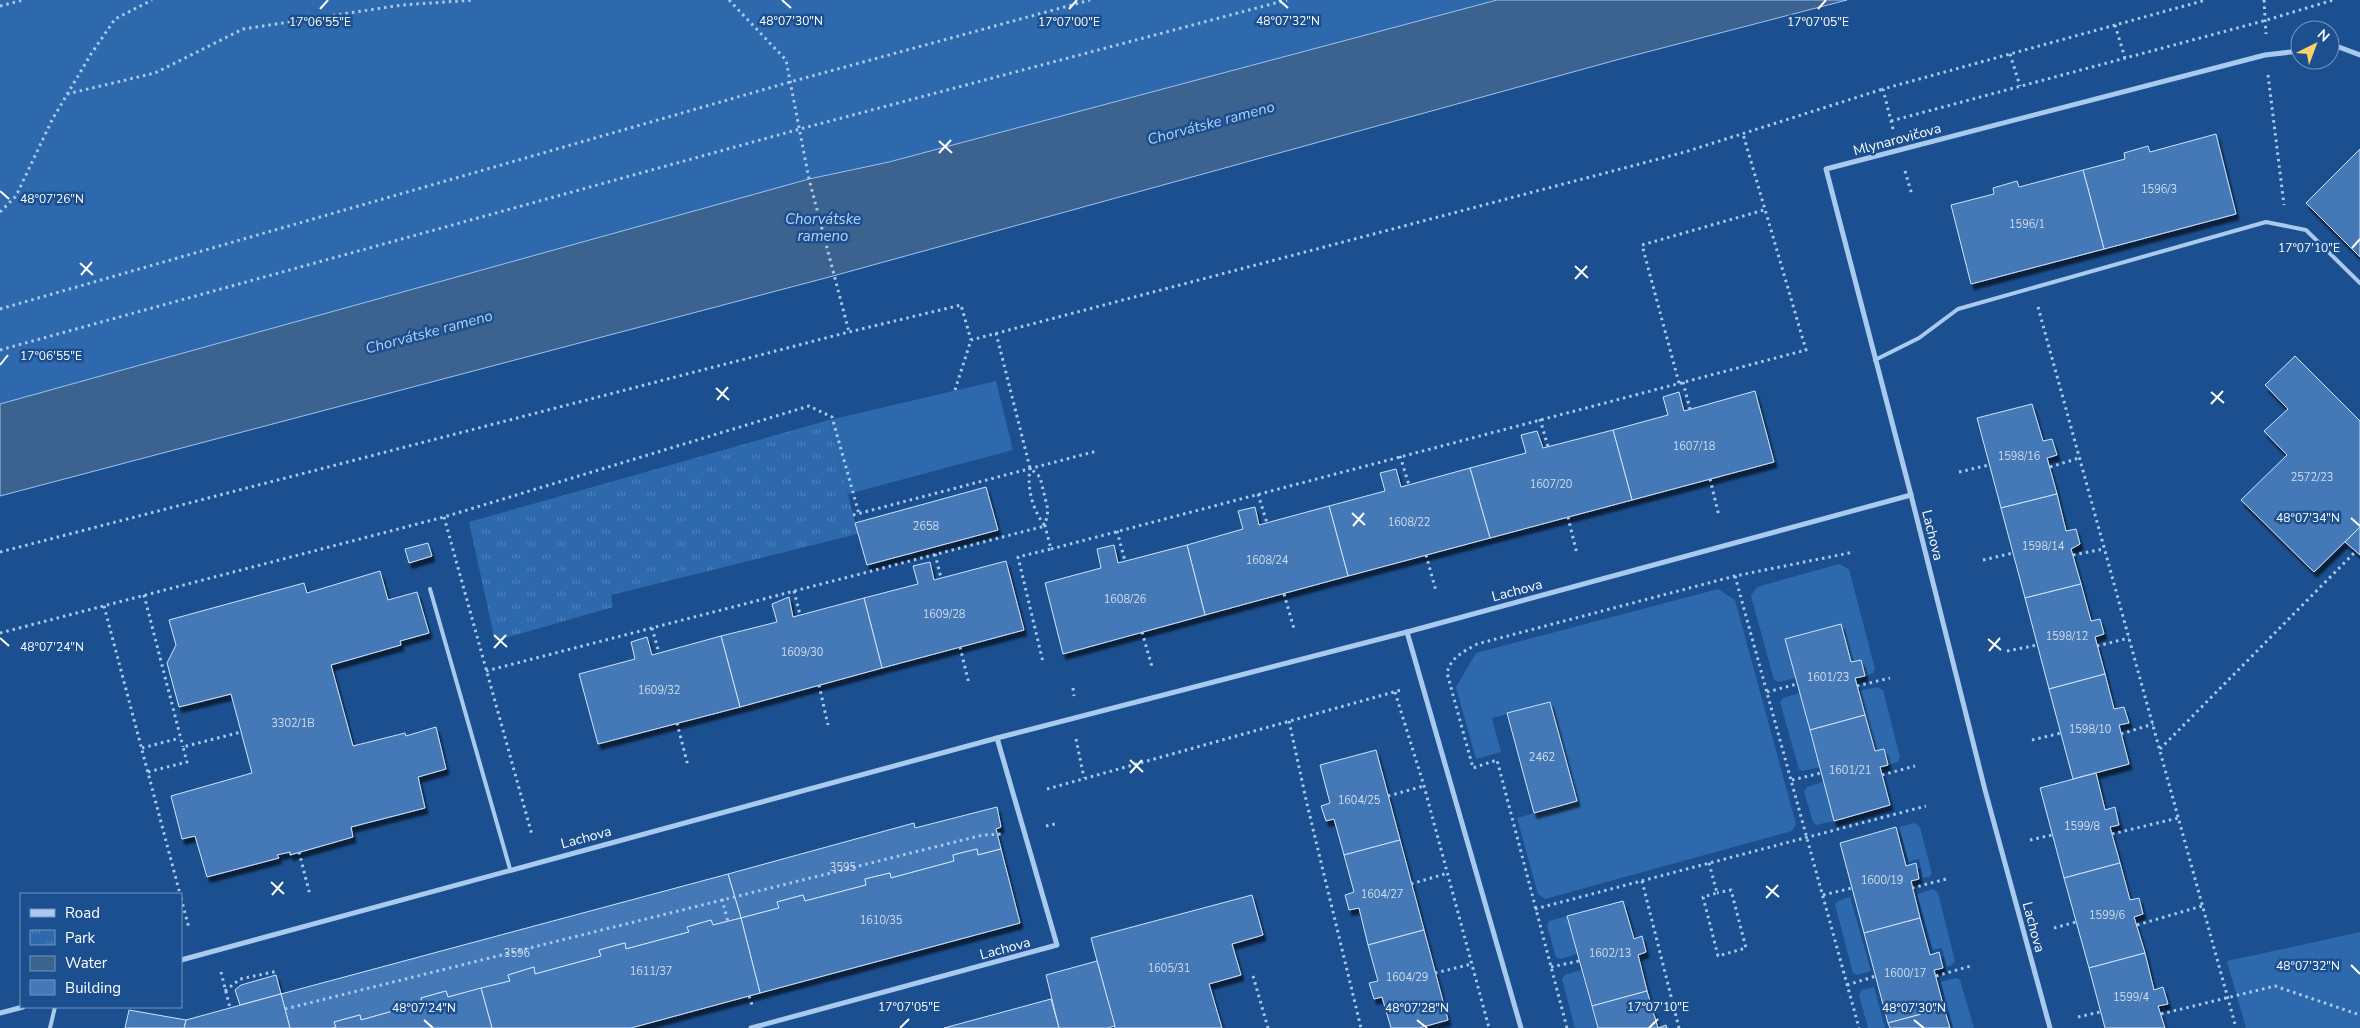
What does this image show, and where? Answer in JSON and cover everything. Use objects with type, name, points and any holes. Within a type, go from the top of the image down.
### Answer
[{"type":"street","points":[[2340,48],[2360,55]]},
{"type":"street","name":"Mlynarovičova","points":[[1911,495],[1826,169],[2265,55],[2290,52]]},
{"type":"street","name":"Lachova","points":[[182,960],[997,738],[1408,632],[1911,495],[1986,790],[2050,1028]]},
{"type":"street","points":[[1408,632],[1521,1028]]},
{"type":"street","name":"Lachova","points":[[751,1028],[1056,945],[997,738]]},
{"type":"street","points":[[0,1013],[20,1008]]},
{"type":"lane","points":[[1875,360],[1919,338],[1958,309],[2266,222],[2306,230],[2360,284]]},
{"type":"lane","points":[[430,589],[510,870]]},
{"type":"lane","points":[[50,1028],[55,1008]]},
{"type":"path","points":[[0,6],[23,0]]},
{"type":"path","points":[[0,212],[16,196],[52,120],[115,19],[152,0]]},
{"type":"path","points":[[67,94],[155,74],[243,29],[402,5],[474,0]]},
{"type":"path","points":[[729,0],[786,60],[809,180],[849,332]]},
{"type":"path","points":[[0,309],[790,82],[1090,0]]},
{"type":"path","points":[[0,350],[800,129],[1287,0]]},
{"type":"path","points":[[970,340],[1685,152],[1882,89],[2206,0]]},
{"type":"path","points":[[2264,0],[2267,20],[2265,55],[2286,226]]},
{"type":"path","points":[[1891,121],[2267,20],[2333,0]]},
{"type":"path","points":[[2116,25],[2125,58]]},
{"type":"path","points":[[2010,54],[2020,86]]},
{"type":"path","points":[[1882,89],[1912,195]]},
{"type":"path","points":[[1043,662],[1018,557],[1806,350],[1743,134]]},
{"type":"path","points":[[1690,409],[1642,245],[1764,210]]},
{"type":"path","points":[[2032,288],[2236,1028]]},
{"type":"path","points":[[0,552],[849,332],[961,305],[970,340],[955,390]]},
{"type":"path","points":[[996,333],[1030,468],[1028,481],[1036,514],[1045,526],[1051,549]]},
{"type":"path","points":[[0,633],[444,517],[809,406],[832,417],[859,514]]},
{"type":"path","points":[[1540,419],[1548,447]]},
{"type":"path","points":[[853,515],[1097,451]]},
{"type":"path","points":[[1400,456],[1409,485]]},
{"type":"path","points":[[2050,466],[2079,458]]},
{"type":"path","points":[[1958,472],[1989,465]]},
{"type":"path","points":[[1030,468],[1040,477],[1048,510],[1045,526]]},
{"type":"path","points":[[1710,479],[1719,516]]},
{"type":"path","points":[[1258,494],[1267,523]]},
{"type":"path","points":[[444,517],[532,835]]},
{"type":"path","points":[[1568,517],[1577,554]]},
{"type":"path","points":[[486,671],[1045,526]]},
{"type":"path","points":[[1117,531],[1125,561]]},
{"type":"path","points":[[2073,555],[2104,548]]},
{"type":"path","points":[[1568,1028],[1535,910],[1497,760],[1473,768],[1446,673],[1449,663],[1458,655],[1477,644],[1735,576],[1854,552]]},
{"type":"path","points":[[2160,749],[2355,552]]},
{"type":"path","points":[[1983,560],[2013,553]]},
{"type":"path","points":[[935,554],[941,578]]},
{"type":"path","points":[[1426,555],[1436,592]]},
{"type":"path","points":[[1735,576],[1859,1028]]},
{"type":"path","points":[[794,591],[800,615]]},
{"type":"path","points":[[1284,594],[1294,630]]},
{"type":"path","points":[[144,595],[187,762],[148,772]]},
{"type":"path","points":[[104,606],[180,893]]},
{"type":"path","points":[[652,628],[659,653]]},
{"type":"path","points":[[1142,632],[1152,667]]},
{"type":"path","points":[[2097,646],[2129,638]]},
{"type":"path","points":[[2007,651],[2037,645]]},
{"type":"path","points":[[960,647],[969,684]]},
{"type":"path","points":[[1047,788],[1396,692],[1446,673]]},
{"type":"path","points":[[1858,686],[1890,678]]},
{"type":"path","points":[[1767,692],[1797,684]]},
{"type":"path","points":[[819,685],[828,725]]},
{"type":"path","points":[[1396,692],[1424,786],[1489,1028]]},
{"type":"path","points":[[1289,721],[1361,1028]]},
{"type":"path","points":[[678,723],[688,766]]},
{"type":"path","points":[[2121,734],[2153,724]]},
{"type":"path","points":[[183,748],[241,732]]},
{"type":"path","points":[[2032,740],[2061,733]]},
{"type":"path","points":[[142,748],[180,738]]},
{"type":"path","points":[[1882,775],[1915,766]]},
{"type":"path","points":[[1792,780],[1821,773]]},
{"type":"path","points":[[1388,796],[1424,786]]},
{"type":"path","points":[[1535,910],[1926,806]]},
{"type":"path","points":[[2112,834],[2178,818]]},
{"type":"path","points":[[285,1009],[983,835],[997,835]]},
{"type":"path","points":[[2030,840],[2052,835]]},
{"type":"path","points":[[299,852],[310,895]]},
{"type":"path","points":[[1709,863],[1717,893]]},
{"type":"path","points":[[1412,884],[1448,873]]},
{"type":"path","points":[[1912,888],[1946,879]]},
{"type":"path","points":[[1642,880],[1679,1028]]},
{"type":"path","points":[[1823,895],[1852,888]]},
{"type":"path","points":[[1731,890],[1746,948],[1718,956],[1703,897],[1717,893],[1731,890]]},
{"type":"path","points":[[722,899],[728,922]]},
{"type":"path","points":[[182,900],[189,928]]},
{"type":"path","points":[[2136,925],[2202,906]]},
{"type":"path","points":[[2054,928],[2076,922]]},
{"type":"path","points":[[1551,967],[1579,961]]},
{"type":"path","points":[[1435,972],[1472,964]]},
{"type":"path","points":[[1936,976],[1970,966]]},
{"type":"path","points":[[230,1008],[226,991],[240,979],[278,971]]},
{"type":"path","points":[[1253,976],[1268,1028]]},
{"type":"path","points":[[1847,985],[1876,976]]},
{"type":"path","points":[[2161,1014],[2275,986],[2360,1015]]},
{"type":"path","points":[[2078,1017],[2100,1012]]},
{"type":"green space","points":[[0,0],[1497,0],[889,162],[809,179],[0,404]]},
{"type":"green space","points":[[996,381],[1013,450],[848,494],[829,420]]},
{"type":"green space","points":[[829,420],[858,534],[611,595],[613,607],[495,641],[469,522]]},
{"type":"green space","points":[[1839,564],[1849,569],[1875,669],[1873,673],[1865,676],[1860,660],[1851,662],[1841,624],[1785,639],[1796,678],[1779,682],[1774,680],[1751,596],[1757,587]]},
{"type":"green space","points":[[1718,589],[1735,600],[1796,824],[1792,831],[1545,899],[1538,894],[1517,818],[1577,801],[1551,702],[1492,718],[1501,752],[1476,759],[1456,687],[1476,653]]},
{"type":"green space","points":[[1877,687],[1883,690],[1900,757],[1898,762],[1888,765],[1884,749],[1875,751],[1859,691]]},
{"type":"green space","points":[[1800,693],[1820,767],[1802,771],[1799,769],[1780,702],[1783,698]]},
{"type":"green space","points":[[1823,782],[1834,821],[1816,825],[1813,822],[1804,791],[1807,787]]},
{"type":"green space","points":[[1915,823],[1920,827],[1932,874],[1929,877],[1923,878],[1919,859],[1909,862],[1899,827]]},
{"type":"green space","points":[[1933,889],[1938,893],[1955,961],[1947,967],[1942,948],[1933,950],[1917,894]]},
{"type":"green space","points":[[1850,897],[1871,971],[1858,975],[1853,973],[1835,904]]},
{"type":"green space","points":[[1567,916],[1577,954],[1560,959],[1556,957],[1547,926],[1549,921]]},
{"type":"green space","points":[[2360,932],[2360,1028],[2246,1028],[2227,961]]},
{"type":"green space","points":[[1581,970],[1597,1028],[1575,1028],[1562,979],[1565,975]]},
{"type":"green space","points":[[1956,978],[1960,980],[1974,1028],[1953,1028],[1941,982]]},
{"type":"green space","points":[[1874,987],[1885,1028],[1868,1028],[1859,995],[1862,990]]},
{"type":"water","name":"Chorvátske rameno","points":[[1497,0],[1847,0],[1620,59],[833,276],[0,496],[0,404],[809,179],[889,162]]},
{"type":"building","points":[[2216,134],[2236,214],[2104,249],[2083,170],[2125,159],[2124,153],[2148,146],[2150,152]]},
{"type":"building","points":[[2360,149],[2360,257],[2306,203]]},
{"type":"building","points":[[2083,170],[2104,249],[1971,284],[1951,205],[1994,194],[1993,188],[2017,181],[2019,187]]},
{"type":"building","points":[[2295,356],[2360,421],[2360,527],[2314,572],[2241,500],[2287,455],[2264,431],[2288,409],[2265,385]]},
{"type":"building","points":[[1755,391],[1774,462],[1632,500],[1613,430],[1668,415],[1663,397],[1679,392],[1684,411]]},
{"type":"building","points":[[2032,404],[2043,441],[2052,439],[2057,455],[2047,458],[2057,494],[2001,508],[1977,418]]},
{"type":"building","points":[[1613,430],[1632,500],[1490,538],[1470,468],[1526,453],[1521,435],[1537,431],[1543,448]]},
{"type":"building","points":[[1470,468],[1490,538],[1348,576],[1329,506],[1385,491],[1380,473],[1396,469],[1401,487]]},
{"type":"building","points":[[986,487],[998,530],[867,565],[855,523]]},
{"type":"building","points":[[2057,494],[2066,531],[2076,529],[2080,544],[2071,549],[2081,584],[2025,598],[2001,508]]},
{"type":"building","points":[[1329,506],[1348,576],[1205,615],[1187,545],[1243,529],[1238,511],[1255,507],[1259,525]]},
{"type":"building","points":[[2360,527],[2360,555],[2345,542]]},
{"type":"building","points":[[428,543],[432,556],[409,563],[405,549]]},
{"type":"building","points":[[1114,545],[1118,563],[1187,545],[1205,615],[1063,654],[1045,583],[1101,568],[1097,549]]},
{"type":"building","points":[[1006,561],[1024,630],[882,668],[864,598],[918,584],[913,566],[930,562],[934,580]]},
{"type":"building","points":[[380,571],[388,600],[417,592],[429,633],[400,641],[401,645],[331,665],[353,746],[405,733],[406,736],[436,727],[446,769],[418,777],[425,808],[351,827],[353,837],[290,855],[290,852],[277,855],[279,858],[207,877],[195,836],[182,839],[171,796],[252,773],[231,694],[179,707],[167,663],[176,645],[169,620],[304,583],[307,593]]},
{"type":"building","points":[[2081,584],[2091,621],[2100,619],[2104,634],[2095,637],[2105,674],[2049,689],[2025,598]]},
{"type":"building","points":[[789,597],[793,617],[864,598],[882,668],[740,707],[721,636],[777,622],[772,604]]},
{"type":"building","points":[[1841,624],[1851,662],[1861,660],[1865,676],[1855,678],[1865,715],[1810,730],[1785,639]]},
{"type":"building","points":[[721,636],[740,707],[598,744],[579,674],[635,659],[631,642],[647,637],[652,655]]},
{"type":"building","points":[[2105,674],[2114,709],[2124,707],[2129,723],[2119,725],[2129,764],[2073,779],[2049,689]]},
{"type":"building","points":[[1550,702],[1577,801],[1534,813],[1507,713]]},
{"type":"building","points":[[1865,715],[1875,751],[1884,749],[1888,765],[1880,767],[1890,805],[1834,821],[1810,730]]},
{"type":"building","points":[[1376,750],[1400,840],[1344,855],[1334,819],[1326,821],[1321,806],[1330,803],[1320,765]]},
{"type":"building","points":[[2096,773],[2105,810],[2115,807],[2119,825],[2110,827],[2120,863],[2064,878],[2040,788]]},
{"type":"building","points":[[997,807],[1001,827],[996,829],[1001,849],[978,855],[977,849],[953,855],[954,861],[891,878],[890,873],[865,879],[866,885],[805,901],[803,895],[777,902],[779,908],[741,918],[728,874],[914,823],[915,828]]},
{"type":"building","points":[[1896,827],[1906,866],[1916,863],[1919,879],[1911,881],[1920,918],[1864,933],[1840,843]]},
{"type":"building","points":[[1400,840],[1424,930],[1368,945],[1359,908],[1349,910],[1345,895],[1354,892],[1344,855]]},
{"type":"building","points":[[977,849],[978,855],[1001,849],[1020,923],[760,993],[741,918],[779,908],[777,902],[803,895],[805,901],[866,885],[865,879],[890,873],[891,878],[954,861],[953,855]]},
{"type":"building","points":[[2120,863],[2130,900],[2139,898],[2143,914],[2134,917],[2145,953],[2089,968],[2064,878]]},
{"type":"building","points":[[728,874],[741,918],[713,925],[711,920],[687,927],[689,932],[626,949],[625,943],[599,950],[601,956],[535,974],[534,967],[508,975],[510,981],[448,997],[446,991],[421,998],[422,1003],[361,1020],[360,1015],[334,1022],[336,1027],[332,1028],[290,1028],[281,994]]},
{"type":"building","points":[[1252,895],[1263,935],[1232,944],[1241,975],[1209,984],[1222,1028],[1115,1028],[1091,938]]},
{"type":"building","points":[[1623,901],[1634,939],[1642,936],[1646,952],[1638,955],[1647,991],[1592,1006],[1567,916]]},
{"type":"building","points":[[741,918],[760,993],[631,1028],[492,1028],[481,988],[510,981],[508,975],[534,967],[535,974],[601,956],[599,950],[625,943],[626,949],[689,932],[687,927],[711,920],[713,925]]},
{"type":"building","points":[[1920,918],[1930,955],[1939,952],[1943,968],[1934,970],[1944,1008],[1888,1023],[1864,933]]},
{"type":"building","points":[[1424,930],[1448,1020],[1419,1028],[1391,1028],[1382,997],[1374,999],[1369,983],[1378,981],[1368,945]]},
{"type":"building","points":[[2145,953],[2154,990],[2163,987],[2168,1004],[2158,1006],[2165,1028],[2105,1028],[2089,968]]},
{"type":"building","points":[[1097,961],[1115,1026],[1107,1028],[1059,1028],[1046,975]]},
{"type":"building","points":[[276,975],[281,994],[240,1005],[235,990],[241,985]]},
{"type":"building","points":[[481,988],[492,1028],[332,1028],[336,1027],[334,1022],[360,1015],[361,1020],[422,1003],[421,998],[446,991],[448,997]]},
{"type":"building","points":[[1647,991],[1658,1028],[1598,1028],[1592,1006]]},
{"type":"building","points":[[281,994],[290,1028],[184,1028],[186,1020]]},
{"type":"building","points":[[1051,999],[1059,1028],[944,1028]]},
{"type":"building","points":[[1944,1008],[1950,1028],[1890,1028],[1888,1023]]},
{"type":"building","points":[[129,1010],[186,1020],[184,1028],[125,1028]]}]
